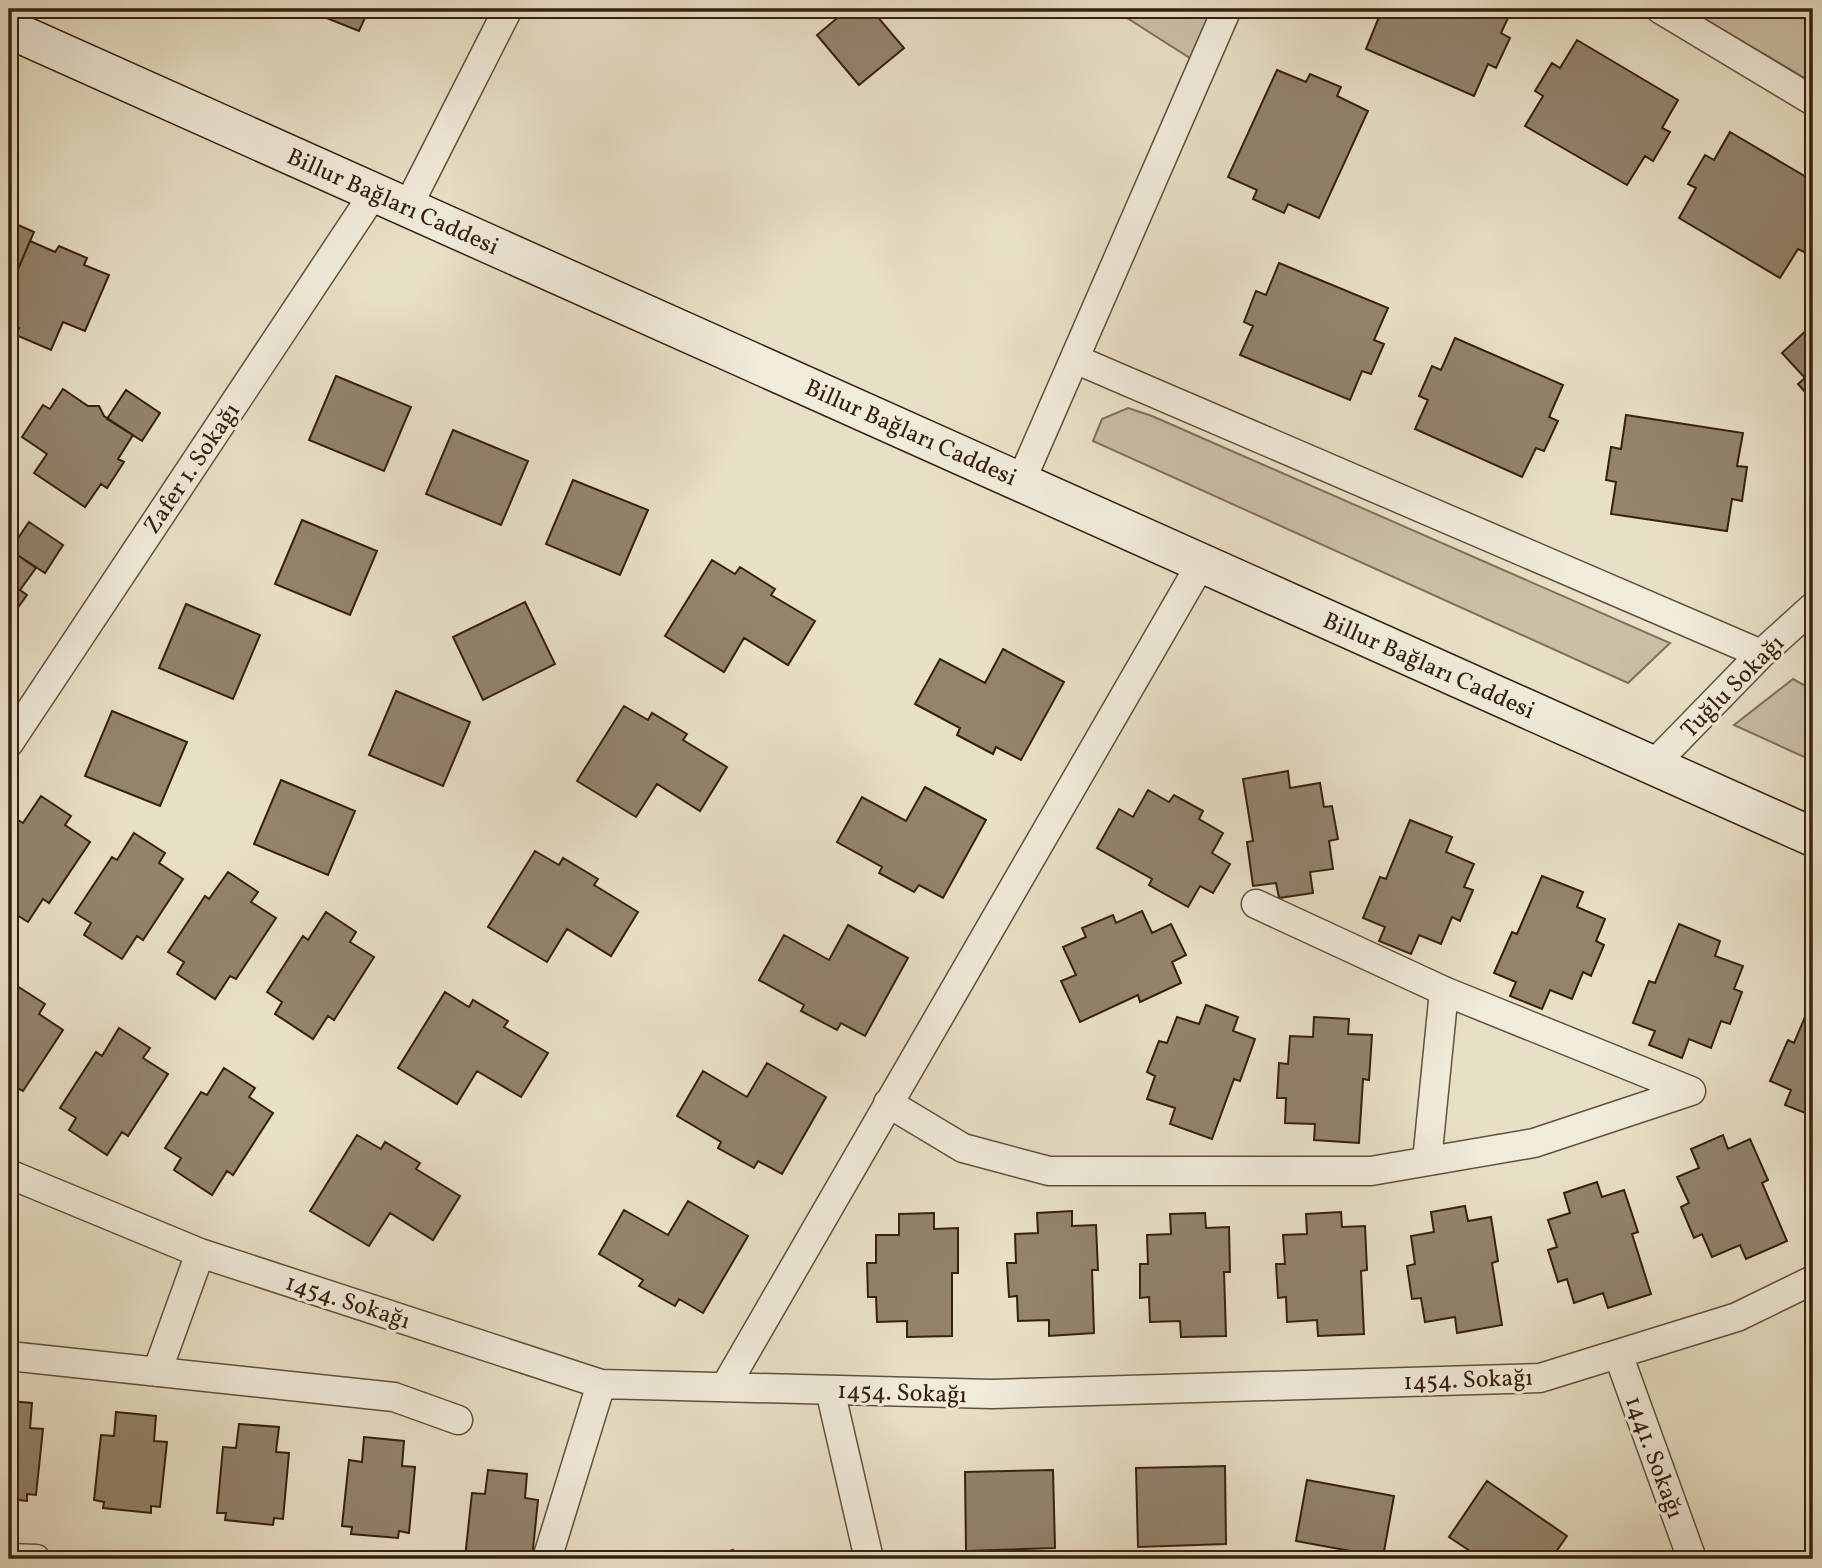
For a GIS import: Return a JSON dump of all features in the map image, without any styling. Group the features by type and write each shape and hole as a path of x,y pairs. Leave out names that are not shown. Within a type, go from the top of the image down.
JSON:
{"street":[{"name":"Zafer 1. Sokağı","path":"9,743 391,200 508,9"},
{"path":"1021,481 1227,9"},
{"path":"1660,9 1813,101"},
{"name":"Billur Bağları Caddesi","path":"9,29 1813,837"},
{"path":"1074,359 1761,654"},
{"path":"725,1387 1202,562"},
{"name":"Tuğlu Sokağı","path":"1652,765 1761,654 1813,607"},
{"path":"888,1103 963,1148 1049,1171 1371,1171 1534,1143 1691,1091 1444,991 1256,904"},
{"path":"1427,1161 1444,991"},
{"name":"1454. Sokağı","path":"9,1174 200,1253 601,1384 992,1394 1540,1378 1737,1317 1813,1280"},
{"path":"157,1372 200,1253"},
{"name":"1441. Sokağı","path":"1618,1354 1692,1559"},
{"path":"9,1356 394,1397 458,1420"},
{"path":"547,1559 601,1384"},
{"path":"830,1390 869,1559"},
{"path":"9,1558 36,1559"}],"shaded area":[{"path":"1113,9 1217,9 1193,60"},
{"path":"1688,9 1813,9 1813,83"},
{"path":"1128,408 1152,416 1670,643 1628,683 1093,441 1102,419"},
{"path":"1793,679 1813,690 1813,761 1734,725"}],"building":[{"path":"304,9 369,9 359,31"},
{"path":"848,9 871,9 904,48 859,85 817,35"},
{"path":"1373,9 1512,9 1501,33 1510,38 1496,68 1488,64 1474,96 1366,49 1379,17 1370,14"},
{"path":"1577,40 1678,100 1662,128 1670,132 1653,161 1645,156 1627,185 1525,126 1543,96 1535,91 1552,63 1560,68"},
{"path":"1277,70 1306,82 1310,74 1341,87 1337,96 1368,111 1319,218 1288,204 1284,213 1253,199 1257,190 1228,177"},
{"path":"1730,132 1813,181 1813,242 1806,253 1798,249 1780,278 1679,218 1696,188 1688,184 1705,155 1714,160"},
{"path":"9,221 34,232 18,269 9,265"},
{"path":"30,241 55,252 59,246 87,258 84,265 109,275 85,331 63,322 51,350 16,335 19,328 9,323 9,276 16,274"},
{"path":"1279,263 1388,308 1374,340 1384,344 1371,374 1362,371 1350,400 1240,355 1253,326 1244,322 1256,291 1266,295"},
{"path":"1813,324 1813,401 1798,384 1805,378 1782,353"},
{"path":"1455,338 1563,385 1549,417 1558,421 1544,451 1536,448 1522,477 1415,429 1428,400 1419,396 1432,366 1441,370"},
{"path":"336,376 411,407 384,471 309,440"},
{"path":"63,389 88,406 99,406 104,416 133,435 118,459 124,462 107,488 101,484 85,507 34,473 47,454 22,437 43,405 50,409"},
{"path":"126,390 160,413 142,441 107,419"},
{"path":"1626,415 1743,433 1737,466 1747,467 1742,501 1732,499 1727,531 1611,514 1616,482 1606,480 1611,447 1621,449"},
{"path":"453,430 528,461 501,525 426,494"},
{"path":"573,480 648,510 620,575 546,544"},
{"path":"302,520 377,551 350,615 275,584"},
{"path":"29,522 63,545 45,573 10,550"},
{"path":"9,549 36,568 20,590 27,595 9,620"},
{"path":"712,560 735,574 740,567 775,589 771,595 815,621 788,665 744,638 724,672 665,636"},
{"path":"525,602 555,664 483,700 453,637"},
{"path":"186,604 260,635 233,699 159,668"},
{"path":"1003,649 1064,682 1021,760 996,747 993,754 957,735 960,728 915,704 940,659 985,683"},
{"path":"396,691 470,722 443,786 369,755"},
{"path":"624,706 648,720 652,713 687,734 683,740 727,767 700,811 657,784 636,817 577,781"},
{"path":"112,711 187,742 160,806 85,776"},
{"path":"1288,771 1290,788 1320,783 1324,807 1332,806 1338,839 1329,841 1333,869 1310,872 1313,893 1279,898 1276,883 1253,886 1247,842 1253,841 1243,779"},
{"path":"281,780 355,811 328,875 254,844"},
{"path":"925,787 986,820 943,898 919,885 914,892 879,873 882,867 837,842 862,797 906,821"},
{"path":"1148,790 1169,802 1174,795 1203,811 1199,819 1223,833 1212,853 1230,864 1213,893 1200,886 1188,907 1149,885 1152,879 1097,848 1119,809 1133,817"},
{"path":"41,796 71,816 65,825 90,842 49,903 43,899 28,922 9,910 9,834 18,820 23,823"},
{"path":"1410,820 1452,837 1446,852 1474,864 1464,887 1473,890 1460,921 1452,917 1441,944 1419,935 1411,954 1379,941 1385,927 1363,918 1380,877 1386,879"},
{"path":"134,833 165,853 159,863 183,879 143,940 137,936 122,959 84,935 91,923 75,913 112,857 117,860"},
{"path":"535,851 559,865 563,858 598,879 594,885 638,912 611,956 567,929 547,962 488,927"},
{"path":"228,872 258,892 251,902 276,918 236,979 230,976 215,999 177,974 184,962 168,952 205,896 209,899"},
{"path":"1542,876 1583,892 1577,907 1605,919 1596,941 1604,945 1591,976 1583,972 1572,999 1550,990 1542,1009 1510,996 1516,982 1494,973 1512,932 1517,934"},
{"path":"1142,911 1152,933 1171,924 1186,955 1172,962 1181,983 1140,1002 1138,995 1080,1022 1061,981 1076,975 1063,947 1086,937 1082,928 1113,915 1116,923"},
{"path":"326,912 356,932 350,942 374,957 334,1020 328,1016 313,1039 275,1014 282,1002 267,992 303,936 308,940"},
{"path":"1679,924 1720,941 1715,956 1743,966 1734,989 1742,992 1730,1024 1721,1021 1711,1048 1689,1039 1682,1058 1649,1045 1655,1031 1633,1023 1649,981 1655,983"},
{"path":"848,925 908,958 865,1036 841,1023 837,1030 801,1011 804,1005 759,980 784,935 829,960"},
{"path":"14,984 45,1004 39,1014 63,1030 23,1091 17,1088 9,1100 9,993"},
{"path":"445,992 469,1007 473,1000 508,1021 504,1027 548,1053 521,1097 477,1071 457,1104 398,1068"},
{"path":"1813,998 1813,1116 1785,1105 1791,1090 1770,1081 1788,1040 1794,1043"},
{"path":"1206,1005 1238,1017 1233,1031 1255,1039 1240,1081 1234,1079 1212,1139 1170,1124 1175,1108 1147,1099 1155,1076 1147,1072 1159,1041 1167,1043 1177,1017 1199,1024"},
{"path":"1314,1017 1349,1019 1348,1034 1372,1035 1369,1080 1363,1079 1359,1143 1314,1140 1315,1124 1285,1123 1286,1098 1277,1098 1279,1063 1288,1064 1290,1036 1313,1037"},
{"path":"119,1028 150,1048 143,1058 168,1074 128,1136 122,1132 107,1155 69,1130 76,1118 60,1108 96,1052 102,1056"},
{"path":"767,1063 826,1097 782,1174 758,1161 754,1168 718,1148 721,1142 677,1116 703,1071 747,1097"},
{"path":"224,1068 255,1088 249,1097 273,1113 233,1175 227,1171 212,1195 174,1170 181,1158 165,1148 201,1092 207,1095"},
{"path":"357,1135 381,1149 385,1142 420,1163 416,1169 460,1196 433,1240 390,1213 369,1246 310,1211"},
{"path":"1723,1135 1728,1149 1750,1139 1768,1180 1762,1183 1787,1241 1746,1259 1740,1245 1712,1257 1702,1234 1694,1238 1681,1207 1689,1203 1677,1177 1699,1168 1691,1149"},
{"path":"1597,1182 1602,1197 1624,1190 1638,1232 1632,1234 1651,1294 1608,1308 1603,1293 1574,1303 1567,1279 1558,1282 1548,1250 1557,1247 1548,1220 1570,1213 1564,1193"},
{"path":"688,1201 748,1236 703,1313 679,1299 675,1306 639,1286 643,1280 599,1254 624,1210 668,1235"},
{"path":"1465,1206 1468,1221 1491,1217 1498,1261 1492,1263 1502,1325 1457,1333 1455,1317 1425,1322 1421,1298 1412,1299 1407,1266 1415,1264 1411,1236 1434,1232 1431,1212"},
{"path":"1072,1211 1072,1226 1096,1225 1098,1270 1092,1270 1094,1333 1049,1336 1049,1320 1018,1321 1017,1296 1009,1297 1007,1263 1016,1263 1015,1234 1038,1233 1037,1213"},
{"path":"1341,1212 1342,1227 1365,1226 1367,1270 1361,1271 1364,1334 1318,1336 1317,1320 1287,1322 1286,1297 1278,1298 1276,1264 1285,1264 1283,1235 1307,1234 1306,1214"},
{"path":"934,1213 934,1229 958,1228 958,1273 952,1273 952,1336 907,1337 907,1321 877,1322 876,1297 868,1297 867,1263 876,1263 876,1235 899,1235 899,1214"},
{"path":"1205,1213 1206,1228 1229,1227 1230,1272 1224,1272 1226,1336 1181,1337 1180,1321 1150,1322 1149,1297 1140,1298 1140,1264 1148,1264 1147,1235 1171,1234 1170,1214"},
{"path":"9,1401 32,1403 30,1428 43,1429 36,1495 27,1494 27,1501 9,1499"},
{"path":"116,1412 156,1416 154,1441 167,1442 160,1507 151,1506 151,1513 103,1508 104,1502 94,1500 101,1435 114,1436"},
{"path":"239,1424 279,1427 276,1452 289,1453 283,1519 274,1518 273,1525 225,1520 226,1513 217,1513 223,1447 236,1448"},
{"path":"364,1437 404,1441 402,1466 415,1467 409,1533 399,1531 398,1538 351,1534 352,1527 342,1526 349,1460 362,1462"},
{"path":"1225,1466 1226,1544 1138,1547 1136,1468"},
{"path":"488,1470 527,1474 525,1498 538,1500 532,1559 465,1558 472,1493 485,1494"},
{"path":"1053,1470 1055,1548 966,1551 965,1472"},
{"path":"1307,1480 1394,1496 1383,1557 1296,1541"},
{"path":"1487,1481 1567,1536 1551,1559 1482,1559 1449,1537"},
{"path":"733,1550 736,1559 701,1559"}]}
